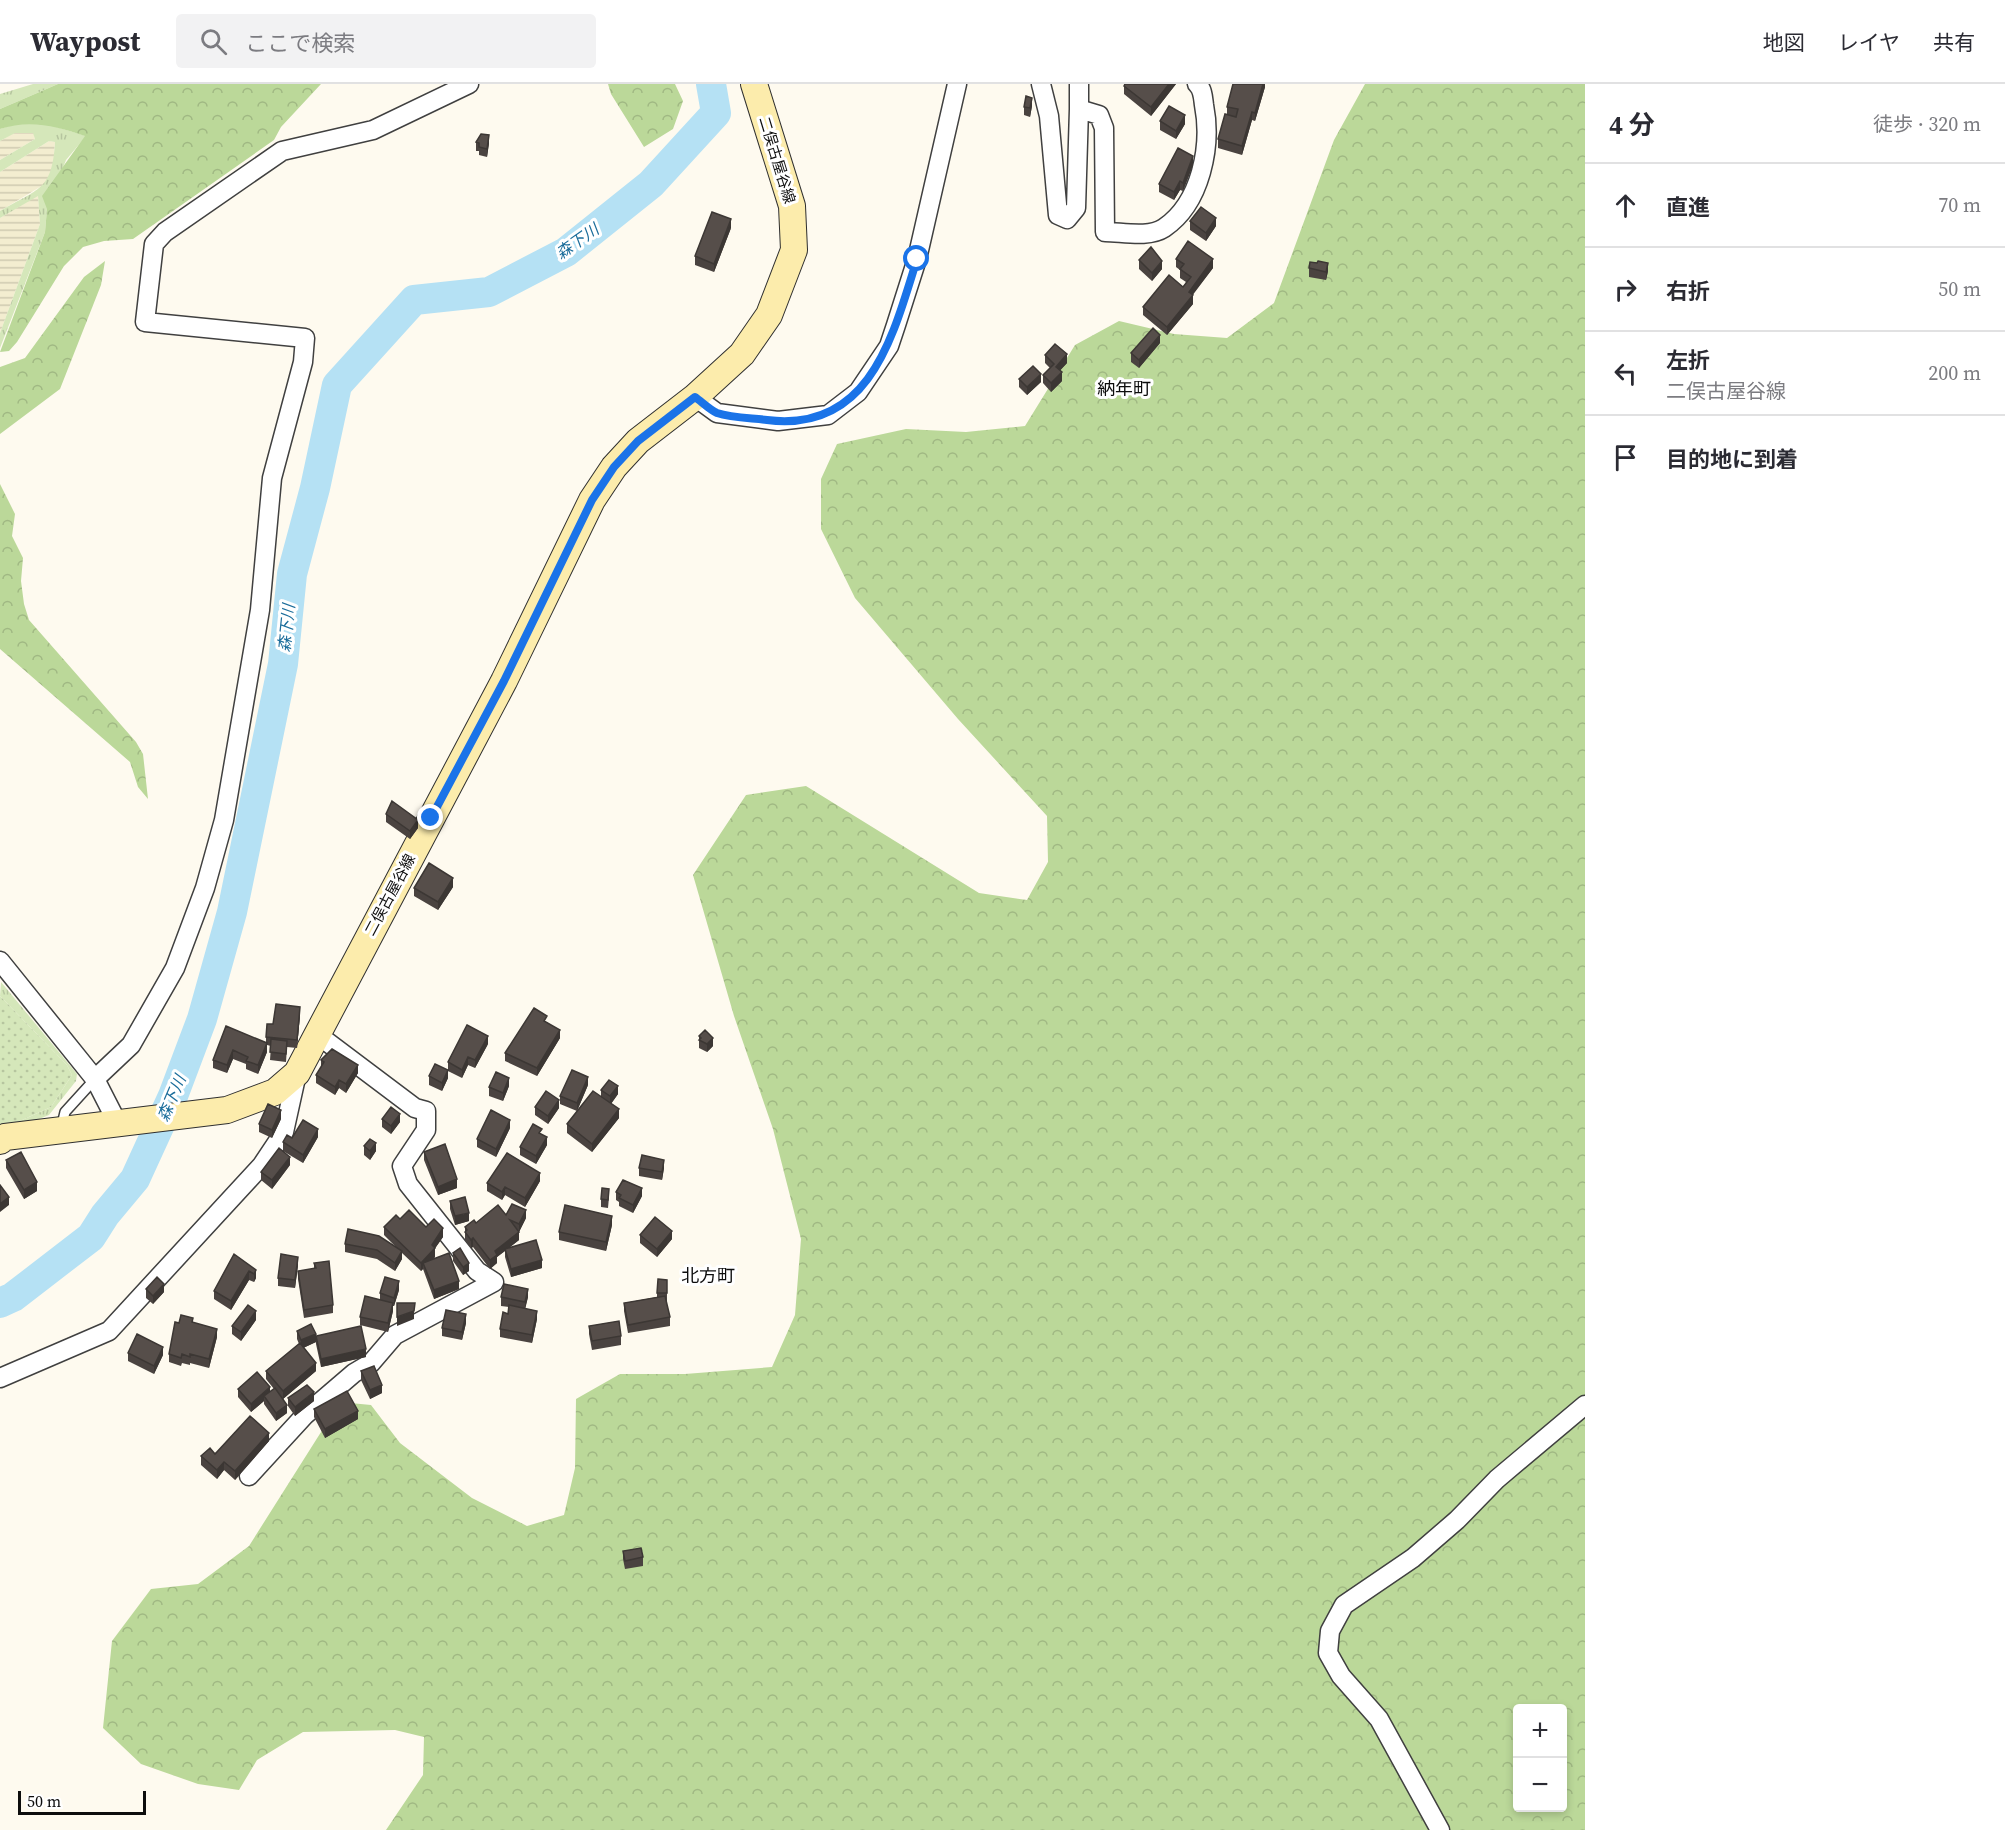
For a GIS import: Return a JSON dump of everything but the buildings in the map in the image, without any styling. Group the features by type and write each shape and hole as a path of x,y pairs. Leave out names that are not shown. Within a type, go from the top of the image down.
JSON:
{"main road":[{"name":"二俣古屋谷線","path":"0,1141 5,1137 227,1110 275,1092 297,1073 499,691 592,500 614,467 638,441 695,397 742,354 769,315 794,250 792,206 754,84"}],"street":[{"path":"95,1079 132,1045 175,968 205,888 228,806 260,610 272,478 303,362 305,338 145,322 154,244 165,232 282,151 373,130 469,84"},
{"path":"695,397 717,413 778,422 828,415 858,392 889,346 896,325 917,259 957,84"},
{"path":"1041,84 1049,116 1058,215 1067,219 1077,208 1079,84"},
{"path":"1079,109 1099,115 1104,128 1105,232 1153,233 1165,227 1191,197 1204,165 1206,114 1203,85"},
{"path":"0,961 95,1079 118,1124"},
{"path":"249,1476 305,1415 354,1373 371,1363 395,1335 494,1282 477,1271 408,1184 402,1166 426,1130 426,1111 416,1108 318,1035"},
{"path":"0,1378 109,1331 262,1165 284,1132 297,1073"},
{"path":"1440,1830 1379,1719 1341,1676 1328,1653 1330,1631 1344,1605 1413,1558 1457,1520 1497,1479 1585,1405"}],"lane":[{"path":"61,1131 65,1112 95,1079"}],"shaded area":[{"path":"14,133 34,133 35,139 0,160 0,141"},
{"path":"49,141 55,142 53,169 45,184 0,211 0,172"},
{"path":"38,195 40,224 0,333 0,218"}],"green space":[{"path":"33,84 58,84 0,109 0,94"},
{"path":"58,84 321,84 281,127 274,140 133,239 104,241 83,247 64,266 17,342 9,351 0,352 45,232 47,209 42,196 85,136 64,129 32,124 0,129 0,109"},
{"path":"608,84 675,84 683,101 673,129 644,147 611,94"},
{"path":"1365,84 1585,84 1585,1830 386,1830 423,1775 424,1737 395,1730 303,1732 257,1760 239,1790 198,1784 141,1764 103,1728 112,1641 151,1589 198,1584 249,1546 340,1402 371,1405 400,1443 472,1498 527,1526 564,1515 575,1468 576,1399 620,1374 685,1374 772,1367 795,1315 801,1239 773,1129 734,1016 693,875 746,795 806,786 979,893 1027,900 1048,862 1047,816 958,719 855,598 821,529 821,479 837,444 906,429 966,432 1025,426 1075,345 1119,321 1174,334 1227,338 1274,303 1334,140"},
{"path":"18,123 47,124 86,136 66,160 47,209 45,232 0,348 0,333 40,224 38,196 0,218 0,211 34,192 47,179 51,170 55,142 49,141 0,172 0,160 35,139 33,133 15,133 0,141 0,129"},
{"path":"105,261 101,285 60,389 0,434 0,367 25,358 84,277"},
{"path":"0,484 15,514 12,536 23,558 21,581 29,620 136,742 143,754 148,799 138,787 130,762 0,649"},
{"path":"1,982 77,1074 76,1081 49,1115 0,1135 0,1130 51,1107 72,1075 67,1065 0,996"},
{"path":"0,996 67,1065 72,1075 51,1107 0,1130"}],"waterway":[{"name":"森下川","path":"0,1303 13,1297 91,1237 105,1215 135,1179 173,1096 202,1019 232,912 283,664 292,574 315,488 337,385 414,300 489,292 566,252 651,184 716,113 711,84"}],"district":[{"name":"納年町","path":"1124,389"},
{"name":"北方町","path":"708,1276"}],"route":[{"path":"431,818 504,681 592,500 614,467 638,441 695,397 717,413 778,422 828,415 858,392 889,346 917,259"}]}
